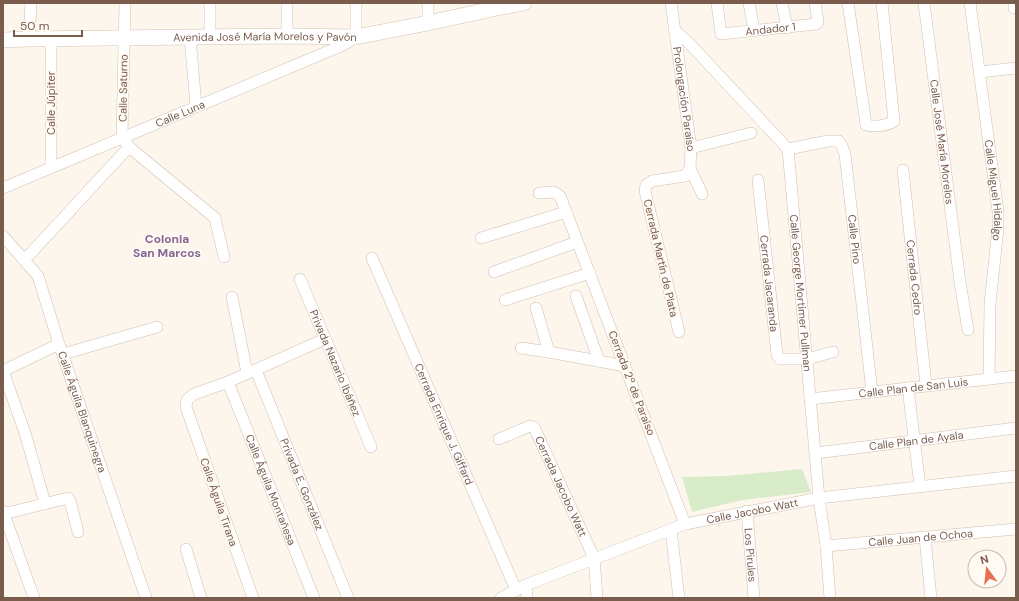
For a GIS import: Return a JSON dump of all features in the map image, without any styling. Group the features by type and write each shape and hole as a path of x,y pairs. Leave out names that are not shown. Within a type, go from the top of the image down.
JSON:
{"street":[{"path":"29,39 31,3"},
{"name":"Calle Saturno","path":"122,137 125,3"},
{"path":"210,3 210,36"},
{"path":"286,36 287,3"},
{"path":"356,3 356,37"},
{"path":"428,3 428,24"},
{"name":"Avenida José María Morelos y Pavón","path":"3,40 210,36 356,37 428,24 498,5 524,3"},
{"name":"Prolongación Paraíso","path":"671,3 691,148 690,168 702,194"},
{"name":"Andador 1","path":"717,3 721,34 816,24 818,22 815,3"},
{"path":"749,3 754,30"},
{"path":"782,3 786,28"},
{"path":"848,3 866,124 871,126 890,124 894,122 882,3"},
{"name":"Calle José María Morelos","path":"924,3 960,282 968,330"},
{"name":"Calle Miguel Hidalgo","path":"970,3 998,211 998,228 990,304 989,379"},
{"path":"675,31 687,41 788,149"},
{"path":"190,37 196,106"},
{"name":"Calle Luna","path":"3,188 341,46 356,37"},
{"name":"Calle Júpiter","path":"51,39 51,167"},
{"path":"980,72 1016,68"},
{"path":"691,148 751,133"},
{"path":"122,137 129,147 215,218 224,257"},
{"name":"Calle Pino","path":"788,149 828,141 839,141 845,154 872,392"},
{"path":"22,259 30,254 129,147"},
{"name":"Calle George Mortimer Pullman","path":"788,149 819,498 826,546 830,598"},
{"name":"Cerrada Martín de Plata","path":"679,332 645,191 646,185 652,181 685,176 690,168"},
{"name":"Cerrada Cedro","path":"903,170 926,385"},
{"name":"Cerrada Jacaranda","path":"758,180 777,355 780,359 807,359"},
{"name":"Cerrada 2ª de Paraíso","path":"539,193 554,192 560,196 685,524"},
{"path":"481,238 566,212"},
{"name":"Calle Águila Blanquinegra","path":"3,236 38,276 61,349 146,598"},
{"path":"494,272 577,242"},
{"name":"Cerrada Enrique J. Giffard","path":"372,258 527,598"},
{"path":"505,300 590,273"},
{"name":"Privada Nazario Ibáñez","path":"300,279 370,447"},
{"path":"576,296 599,361"},
{"name":"Privada E. González","path":"232,297 252,372 348,598"},
{"path":"536,308 549,352"},
{"path":"45,503 25,433 3,371 61,349 157,327"},
{"path":"228,382 325,338"},
{"path":"521,348 626,366"},
{"path":"807,359 833,352"},
{"name":"Calle Plan de San Luis","path":"810,399 1016,376"},
{"name":"Calle Águila Tirana","path":"228,382 194,394 187,400 186,407 253,598"},
{"name":"Calle Águila Montañesa","path":"228,382 314,598"},
{"path":"908,388 920,486"},
{"name":"Cerrada Jacobo Watt","path":"499,439 530,426 534,427 594,558"},
{"name":"Calle Plan de Ayala","path":"816,452 1016,428"},
{"name":"Calle Jacobo Watt","path":"501,598 521,587 685,524 819,498 1016,476"},
{"path":"34,598 3,513 68,498 78,532"},
{"name":"Los Pirules","path":"747,511 754,598"},
{"name":"Calle Juan de Ochoa","path":"826,546 1016,529"},
{"path":"671,530 679,598"},
{"path":"924,538 931,598"},
{"path":"186,549 201,598"},
{"path":"594,558 597,598"}],"green space":[{"path":"802,469 811,492 742,500 692,512 682,477 727,476"}],"district":[{"name":"Colonia San Marcos","path":"167,246"}]}
